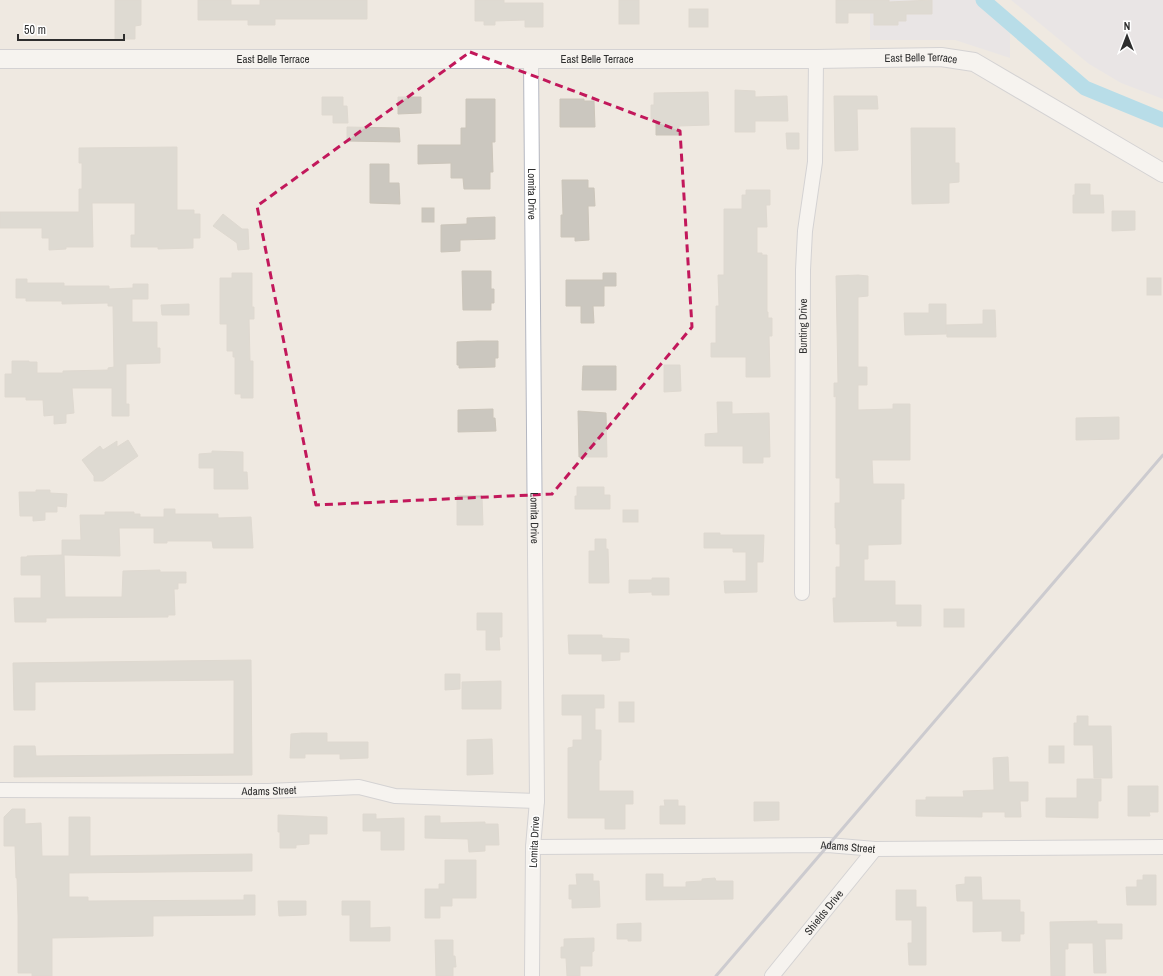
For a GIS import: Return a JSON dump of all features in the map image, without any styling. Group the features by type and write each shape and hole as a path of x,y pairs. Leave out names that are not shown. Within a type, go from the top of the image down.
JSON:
{"street":[{"name":"East Belle Terrace","path":"0,60 816,59 941,57 974,62 1163,173"},
{"name":"Lomita Drive","path":"531,59 537,801 533,847 532,976"},
{"name":"Bunting Drive","path":"802,593 803,270 805,231 815,162 816,59"},
{"name":"Adams Street","path":"0,790 268,791 359,787 395,796 537,801"},
{"name":"Adams Street","path":"533,847 828,846 875,849 1163,847"},
{"name":"Shields Drive","path":"772,976 875,849"}],"highlighted area":[{"path":"470,52 680,131 692,327 552,494 316,505 257,206"}],"shaded area":[{"path":"870,0 987,0 1010,22 1010,58 955,40 870,40"},
{"path":"1011,0 1163,0 1163,99 1121,83 1089,64"}],"building":[{"path":"115,0 141,0 141,25 135,26 135,39 115,39"},
{"path":"198,0 231,0 231,5 260,5 260,0 367,0 367,19 275,19 275,25 248,25 248,20 198,20"},
{"path":"475,0 504,0 504,3 543,3 543,27 525,27 525,20 495,21 495,25 484,25 484,21 475,21"},
{"path":"619,0 639,0 639,24 619,24"},
{"path":"836,0 889,0 889,2 932,0 932,14 906,14 906,21 898,21 898,25 874,25 874,13 848,13 848,23 836,23"},
{"path":"689,9 708,9 708,27 689,27"},
{"path":"735,90 755,91 755,97 787,96 788,121 755,121 755,132 735,132"},
{"path":"708,92 709,125 679,126 679,135 656,135 656,119 651,119 651,105 654,105 654,93"},
{"path":"834,96 877,96 878,109 857,109 858,150 835,151"},
{"path":"322,97 343,97 343,106 347,106 348,123 333,123 333,115 322,115"},
{"path":"398,97 421,97 421,113 398,114"},
{"path":"466,99 495,99 495,142 492,142 493,172 490,172 490,189 464,189 463,178 451,178 451,163 418,164 418,145 461,145 461,128 466,128"},
{"path":"560,99 584,99 584,101 594,101 595,127 560,127"},
{"path":"347,127 399,128 400,142 347,141"},
{"path":"911,128 955,128 955,163 959,163 959,182 949,183 949,203 912,204"},
{"path":"786,133 799,133 799,149 787,149"},
{"path":"177,147 177,210 194,210 194,214 200,214 200,238 193,238 193,248 158,249 158,247 131,247 131,235 135,235 135,203 92,203 93,247 66,247 66,249 49,250 49,238 42,238 42,228 0,228 0,212 79,212 79,189 82,189 82,163 79,163 79,148"},
{"path":"370,164 389,164 389,183 399,183 400,204 370,203"},
{"path":"562,180 588,180 588,188 594,188 595,206 588,206 589,240 575,241 575,237 561,237 561,215 563,215"},
{"path":"1075,184 1090,184 1090,195 1103,195 1104,213 1073,213 1073,195 1075,195"},
{"path":"746,190 770,190 770,205 766,205 767,227 757,227 757,253 767,255 767,312 768,318 772,318 772,336 769,336 770,377 746,377 746,357 711,357 711,343 716,343 716,306 719,306 718,275 724,275 724,209 742,209 742,195 746,195"},
{"path":"422,208 434,208 434,222 422,222"},
{"path":"1112,211 1135,211 1135,230 1112,231"},
{"path":"223,214 242,229 248,229 249,249 238,250 237,243 213,226"},
{"path":"495,217 495,239 460,240 460,251 441,252 441,225 467,224 467,218"},
{"path":"462,271 491,271 491,289 494,289 494,303 491,303 491,310 463,310"},
{"path":"232,273 252,273 252,307 254,307 254,319 249,319 250,361 253,361 253,398 241,398 241,394 235,394 235,357 233,357 233,351 227,351 227,324 220,324 220,278 232,278"},
{"path":"603,273 616,273 616,286 604,286 604,306 593,306 594,323 581,323 581,306 566,306 566,280 603,280"},
{"path":"836,276 868,276 868,296 858,297 858,367 867,367 867,385 858,385 858,410 893,409 893,404 910,404 910,460 872,460 873,484 904,484 904,499 901,499 901,544 868,545 868,559 864,559 864,581 895,581 895,605 921,605 921,626 897,626 897,621 834,622 833,598 836,598 836,567 840,567 840,544 836,544 835,528 835,503 840,503 840,478 836,478 836,396 834,397 834,383 838,383"},
{"path":"1147,278 1161,278 1161,295 1147,295"},
{"path":"16,279 27,279 27,283 64,283 64,286 109,286 109,289 133,288 133,284 148,284 148,299 132,299 132,322 157,322 157,348 160,348 160,363 126,364 126,404 129,404 129,416 112,416 112,388 72,388 74,413 66,414 66,423 54,424 54,415 44,416 43,400 26,400 26,397 5,397 5,374 12,374 12,361 37,362 37,373 108,370 108,368 114,367 113,306 108,306 108,303 62,304 62,301 26,301 26,298 16,298"},
{"path":"189,304 189,315 162,315 161,305"},
{"path":"929,304 946,304 946,334 905,335 904,313 929,313"},
{"path":"983,310 995,310 996,337 947,337 946,325 983,324"},
{"path":"498,341 498,358 495,358 495,367 459,368 459,365 457,365 457,342"},
{"path":"664,365 680,365 681,391 664,392"},
{"path":"583,366 616,366 616,390 582,390"},
{"path":"717,402 732,402 732,414 769,413 770,457 763,457 763,463 743,463 743,446 705,446 705,434 718,433"},
{"path":"493,409 493,418 495,418 496,431 458,432 458,410"},
{"path":"578,411 606,413 607,457 579,457"},
{"path":"1119,417 1119,439 1076,440 1076,418"},
{"path":"128,440 138,456 103,481 94,481 94,476 82,460 100,446 103,450 117,441 117,447"},
{"path":"212,451 243,452 243,472 247,472 248,489 214,489 214,468 199,468 199,454 212,453"},
{"path":"577,487 604,487 604,495 610,495 610,509 575,509"},
{"path":"36,490 50,490 50,493 67,494 66,507 57,506 57,512 45,512 45,520 33,521 33,516 20,516 19,492 36,492"},
{"path":"457,496 482,496 483,525 457,525"},
{"path":"164,509 175,509 175,514 218,514 218,518 251,517 253,548 213,548 212,541 167,541 167,543 154,543 154,528 119,528 120,556 64,555 65,597 122,597 123,571 160,570 160,572 186,572 186,583 178,583 178,589 174,589 175,615 168,615 168,617 46,618 46,622 15,622 14,598 41,598 41,575 21,575 21,557 62,555 62,540 81,540 80,515 105,515 105,512 134,512 134,514 140,514 140,517 164,517"},
{"path":"623,510 638,510 638,522 623,522"},
{"path":"704,533 720,533 720,535 764,535 763,562 757,562 757,592 725,593 724,581 746,581 746,552 733,552 733,548 704,548"},
{"path":"595,539 606,539 606,549 608,549 609,583 589,583 589,551 595,551"},
{"path":"652,578 669,578 669,595 652,595 652,592 629,593 629,580 652,580"},
{"path":"944,609 964,609 964,627 944,627"},
{"path":"477,613 502,613 502,637 499,637 500,650 486,650 486,630 477,630"},
{"path":"568,635 602,635 602,638 629,639 629,652 620,652 620,660 602,661 602,654 569,654"},
{"path":"251,660 252,775 14,777 14,746 35,746 36,756 234,754 234,680 35,682 35,710 14,710 13,663"},
{"path":"445,674 460,674 460,689 445,690"},
{"path":"501,681 501,709 462,709 462,682"},
{"path":"562,695 604,695 604,708 595,708 595,730 601,730 599,791 633,791 633,804 625,804 625,829 605,829 605,818 568,818 568,748 573,747 573,740 582,740 582,715 562,715"},
{"path":"619,702 634,702 634,722 619,722"},
{"path":"1077,716 1088,716 1088,726 1111,726 1112,778 1094,778 1093,745 1074,745 1074,723 1077,723"},
{"path":"327,733 327,742 368,742 368,758 340,759 340,754 305,754 305,758 290,758 291,734"},
{"path":"492,739 493,774 467,775 467,740"},
{"path":"1049,746 1064,746 1064,763 1049,763"},
{"path":"1008,757 1009,782 1028,782 1028,801 1020,801 1021,817 1005,817 1005,812 982,812 982,817 916,816 916,800 926,800 926,797 964,797 963,791 994,790 993,758"},
{"path":"1077,779 1101,779 1101,801 1098,801 1098,818 1046,817 1046,798 1077,798"},
{"path":"1128,786 1158,786 1158,812 1149,812 1150,816 1128,816"},
{"path":"664,800 678,800 678,806 685,806 685,824 660,824 660,806 665,806"},
{"path":"754,802 779,802 779,820 754,821"},
{"path":"12,809 25,809 25,824 41,823 42,856 69,856 69,817 90,817 90,856 252,854 252,871 69,873 69,897 88,897 88,901 244,900 244,895 255,895 255,915 153,916 153,936 52,938 52,976 32,976 32,973 18,973 18,915 15,846 4,846 4,817"},
{"path":"363,814 376,814 376,819 404,818 404,850 381,850 381,831 363,831"},
{"path":"278,815 327,817 327,834 309,834 309,844 296,845 296,848 280,848"},
{"path":"425,816 440,816 440,823 485,822 485,824 498,824 499,845 485,845 485,851 469,852 468,839 425,838"},
{"path":"445,860 476,860 476,898 452,898 452,906 440,906 440,918 425,918 425,889 439,889 439,884 445,884"},
{"path":"576,874 593,874 593,881 599,881 600,907 572,908 572,899 569,899 569,885 577,885"},
{"path":"646,874 663,874 663,887 686,887 686,882 702,881 702,879 715,878 716,881 733,881 733,899 646,900"},
{"path":"1143,875 1156,875 1156,905 1127,905 1126,887 1137,887 1137,880 1143,880"},
{"path":"965,877 981,877 982,900 1020,900 1020,912 1024,912 1024,934 1020,934 1020,941 1002,941 1002,931 973,932 973,901 957,901 956,885 965,884"},
{"path":"896,890 916,890 916,907 926,907 926,965 909,965 908,943 912,943 912,920 896,920"},
{"path":"278,901 306,901 306,915 279,916"},
{"path":"342,901 370,901 370,928 390,927 390,941 350,941 350,915 342,915"},
{"path":"1097,921 1097,924 1122,924 1122,939 1105,939 1106,973 1094,973 1093,943 1068,943 1068,949 1065,949 1065,976 1051,976 1050,922"},
{"path":"641,923 641,941 617,939 617,924"},
{"path":"594,938 592,966 580,966 580,976 567,976 566,958 561,958 561,947 564,947 564,939"},
{"path":"435,940 453,940 453,956 455,956 456,967 453,967 453,976 436,976"}],"waterway":[{"path":"983,0 1085,88 1163,120"}],"railway":[{"path":"716,976 1163,455"}]}
